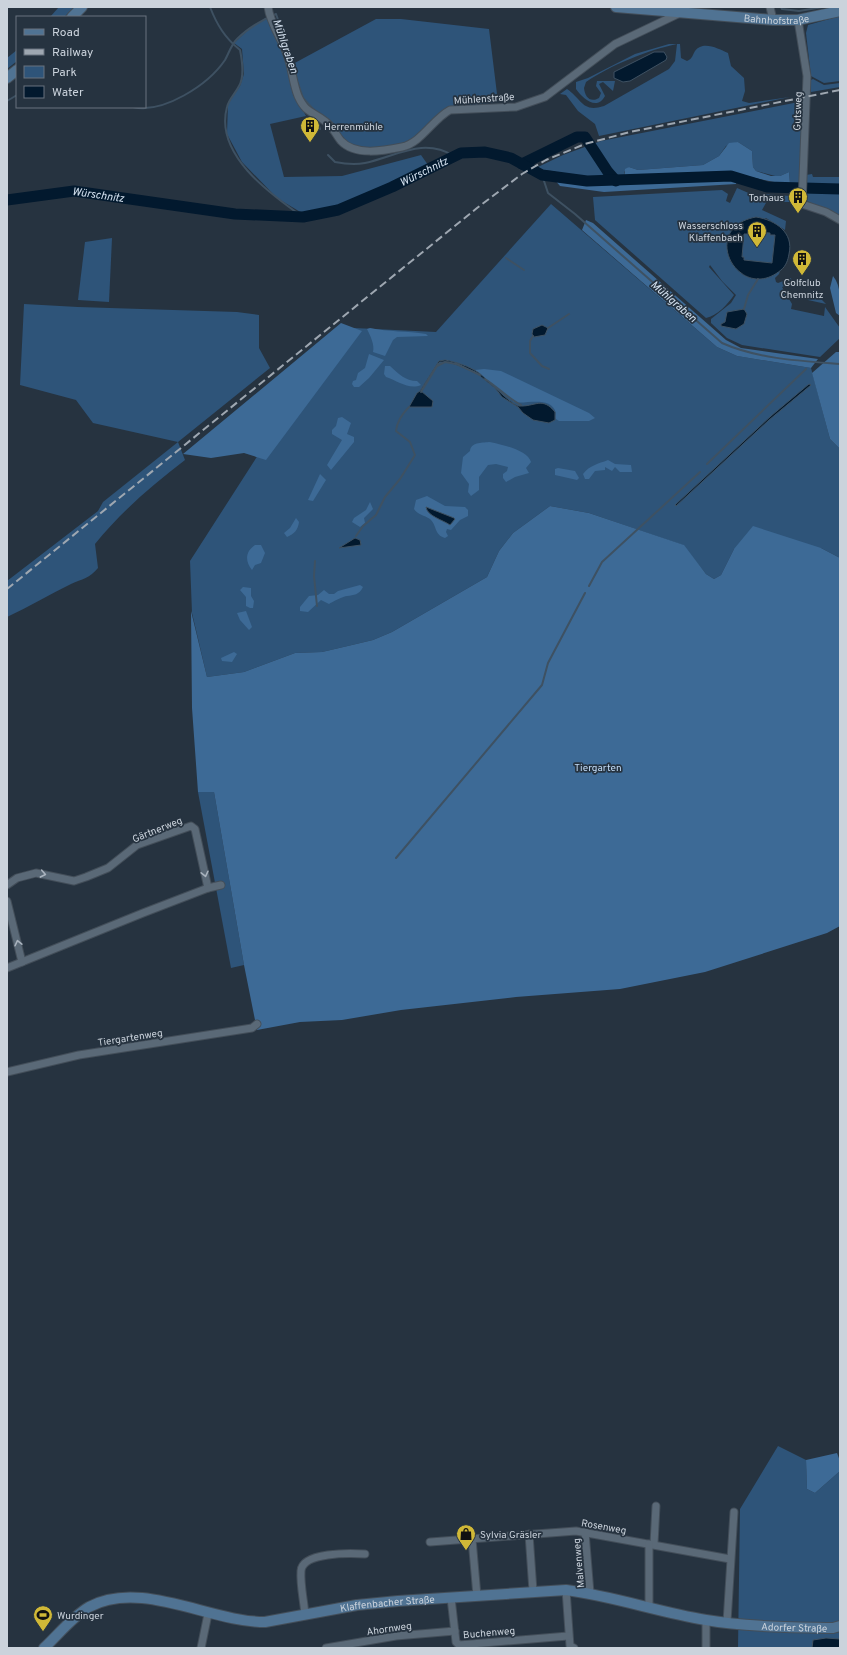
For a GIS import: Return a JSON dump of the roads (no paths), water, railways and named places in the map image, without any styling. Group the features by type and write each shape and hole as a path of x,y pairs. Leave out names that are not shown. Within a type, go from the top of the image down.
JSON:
{"street":[{"path":"73,16 82,7"},
{"name":"Bahnhofstraße","path":"616,7 774,20 798,20 840,11"},
{"path":"770,7 774,20"},
{"name":"Mühlenstraße","path":"268,10 285,49 299,97 307,110 328,123 344,144 356,150 364,151 404,146 416,138 441,115 450,110 516,107 545,97 615,44 680,12"},
{"name":"Gutsweg","path":"798,20 807,76 802,201 840,220"},
{"path":"7,78 16,71"},
{"name":"Gärtnerweg","path":"7,885 17,878 36,873 74,881 86,878 108,868 137,846 191,826 195,829 208,888"},
{"path":"7,968 208,888 221,885"},
{"path":"7,901 22,962"},
{"name":"Tiergartenweg","path":"7,1072 79,1055 252,1028 256,1024"},
{"path":"649,1606 652,1544 656,1506"},
{"path":"727,1622 734,1512"},
{"name":"Rosenweg","path":"430,1542 576,1531 730,1559"},
{"name":"Malvenweg","path":"585,1532 590,1593"},
{"path":"529,1534 534,1591"},
{"path":"472,1539 477,1596"},
{"path":"305,1615 300,1571 303,1563 311,1558 351,1553 365,1554"},
{"path":"566,1590 568,1636 570,1646 574,1648"},
{"name":"Klaffenbacher Straße","path":"44,1648 75,1617 89,1608 103,1601 132,1597 169,1603 208,1614 255,1622 272,1621 357,1605 534,1591 566,1590 590,1593 706,1620 748,1624"},
{"name":"Buchenweg","path":"451,1598 456,1642 459,1645 568,1636"},
{"path":"201,1648 208,1614"},
{"path":"706,1620 706,1648"},
{"name":"Adorfer Straße","path":"748,1624 777,1627 833,1628 840,1626"},
{"name":"Ahornweg","path":"326,1648 396,1636 455,1631"}],"water":[{"path":"654,52 664,52 667,57 666,60 630,81 623,82 614,78 614,72"},
{"path":"756,217 777,224 782,229 789,240 790,247 787,261 781,270 765,278 751,278 739,272 731,261 727,248 729,235 738,224","holes":["748,231 770,233 770,235 775,235 772,263 744,260 744,257 742,257 744,234 748,234"]},
{"path":"744,309 747,314 744,324 736,329 721,326 721,324 725,322 727,312"},
{"path":"542,325 548,328 545,335 534,337 532,334 533,329"},
{"path":"445,360 462,365 479,373 515,405 525,406 538,403 546,404 555,412 555,420 549,423 533,420 523,413 518,407 502,397 495,388 475,372 449,362 440,362 436,366 421,391 433,401 432,407 409,407 439,361"},
{"path":"809,384 811,385 769,420 676,506 675,505 771,416"},
{"path":"426,507 455,519 450,525 429,513"},
{"path":"355,538 360,540 361,545 339,548"},
{"path":"826,1638 840,1639 840,1648 812,1648 813,1640"}],"waterway":[{"path":"210,7 222,31 240,50 242,58 241,82 227,107 225,124 229,141 237,156 248,171 275,197 303,217"},
{"path":"781,7 782,9 799,11 823,7"},
{"name":"Mühlgraben","path":"146,108 171,102 196,88 208,79 225,60 233,44 241,35 255,25 276,14 288,48"},
{"name":"Mühlgraben","path":"298,83 303,98 315,111"},
{"name":"Mühlgraben","path":"7,101 16,96"},
{"name":"Mühlgraben","path":"317,119 320,129"},
{"path":"522,164 577,137 585,137 608,172 616,181"},
{"name":"Mühlgraben","path":"328,155 335,162 346,164 365,163 421,148 432,148 454,156"},
{"name":"Würschnitz","path":"7,200 74,191 235,214 303,217 338,210 392,187 461,153 485,152 511,158 542,175 587,181 731,176 767,187 840,189"},
{"name":"Mühlgraben","path":"542,175 548,193 575,214 722,343 750,353 765,356 840,364"},
{"path":"506,258 524,270"},
{"path":"744,309 748,295 758,279"},
{"path":"548,328 569,314"},
{"path":"533,336 530,341 530,353 542,366 549,369"},
{"path":"421,392 437,366 445,362 457,364 480,375"},
{"path":"707,464 806,369"},
{"path":"485,379 521,405"},
{"path":"356,536 363,526 376,515 385,497 400,479 415,455 410,442 396,431 400,418 409,407"},
{"path":"589,586 602,562 700,472"},
{"path":"315,561 314,576 317,606"},
{"path":"396,858 542,685 548,663 585,593"}],"railway":[{"path":"7,589 477,208 522,174 546,160 585,144 630,132 840,90"}],"place":[{"name":"Herrenmühle","path":"310,143"},
{"name":"Torhaus","path":"798,214"},
{"name":"Wasserschloss Klaffenbach","path":"757,248"},
{"name":"Golfclub Chemnitz","path":"802,276"},
{"name":"Sylvia Gräsler","path":"466,1551"},
{"name":"Wurdinger","path":"43,1632"}],"park label":[{"name":"Tiergarten","path":"598,767"}]}
